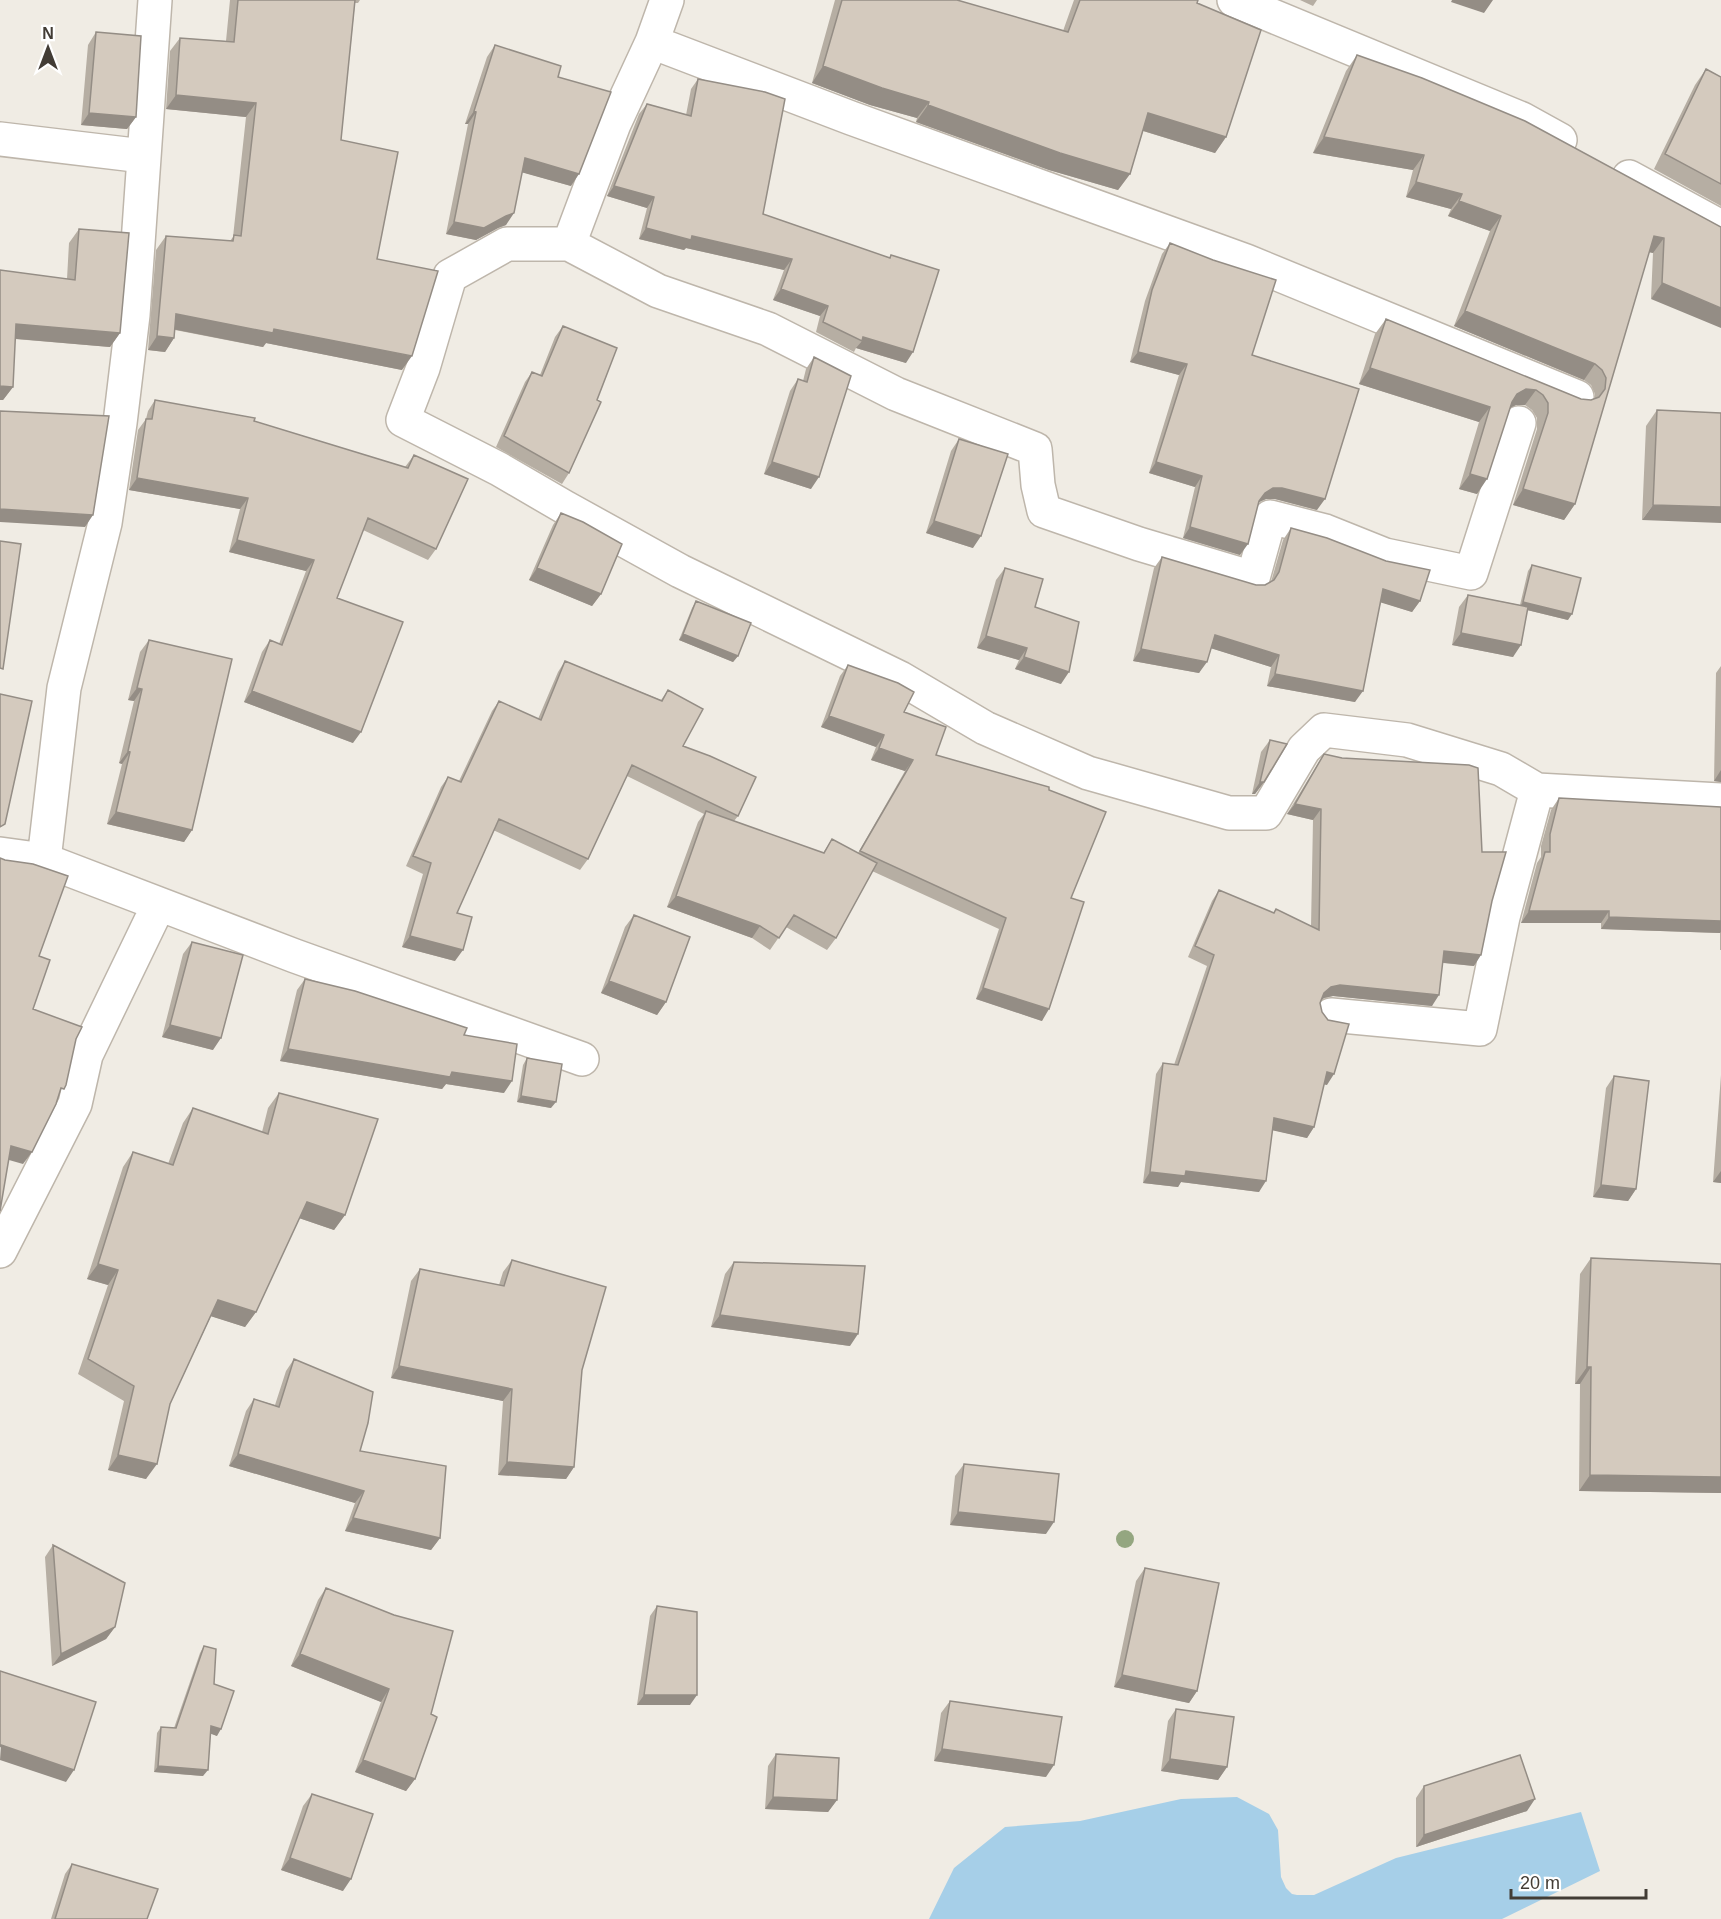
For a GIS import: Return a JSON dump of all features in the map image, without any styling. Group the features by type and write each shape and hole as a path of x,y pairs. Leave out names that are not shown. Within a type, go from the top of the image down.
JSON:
{"street":[{"path":"44,860 64,688 105,523 120,423 133,315 155,0"},
{"path":"569,244 615,124 652,42 667,0"},
{"path":"1234,0 1522,119 1721,227"},
{"path":"652,42 851,118 1245,261 1577,396"},
{"path":"0,139 143,156"},
{"path":"1519,423 1471,573 1385,555 1325,531 1270,517 1253,578 1139,544 1044,511 1038,485 1035,449 896,394 768,329 658,291 569,244 507,244 450,276 423,368 403,420 499,469 680,571 900,678 985,728 1088,773 1229,813 1266,813 1304,749 1324,730 1407,740 1501,769 1537,790 1721,800"},
{"path":"1331,1015 1480,1029 1503,917 1537,790"},
{"path":"0,854 44,860 295,956 582,1059"},
{"path":"0,1251 75,1104 87,1055 159,904"}],"water":[{"path":"1237,1797 1269,1814 1278,1830 1281,1877 1292,1894 1314,1895 1396,1858 1581,1812 1600,1871 1502,1919 929,1919 954,1868 1005,1827 1080,1821 1181,1799"}],"building":[{"path":"238,0 355,0 341,140 398,152 377,259 438,271 412,356 274,329 273,333 176,314 174,338 157,336 166,236 233,241 234,235 241,236 256,103 176,95 180,38 234,42"},
{"path":"842,0 957,0 1068,32 1080,0 1198,0 1197,3 1261,30 1226,137 1148,113 1130,174 1060,153 928,105 929,102 882,88 823,66"},
{"path":"96,32 141,36 136,117 89,113"},
{"path":"495,45 561,66 558,77 611,92 579,174 525,158 514,213 484,228 454,222 476,112 474,111"},
{"path":"1357,55 1422,78 1525,121 1721,227 1721,308 1662,283 1664,238 1654,236 1575,504 1523,489 1548,413 1548,403 1536,390 1526,389 1517,394 1512,402 1487,479 1470,474 1490,407 1370,368 1386,319 1581,399 1591,400 1599,397 1605,389 1606,378 1595,364 1465,311 1501,216 1459,201 1462,194 1416,182 1424,155 1324,137"},
{"path":"1706,69 1721,77 1721,184 1665,154"},
{"path":"698,79 765,92 785,99 763,214 890,258 891,255 939,270 913,352 863,337 862,341 823,322 828,306 781,289 792,259 692,236 691,240 646,228 654,197 614,186 647,104 691,116"},
{"path":"79,229 129,233 120,333 16,324 13,387 0,386 0,270 75,280"},
{"path":"1170,243 1213,260 1276,280 1252,355 1359,389 1325,499 1282,488 1273,488 1259,501 1248,544 1190,527 1202,476 1156,462 1187,364 1138,352 1152,290"},
{"path":"563,326 617,348 597,400 601,402 569,473 504,436 532,372 542,376"},
{"path":"814,357 851,376 819,477 772,462 798,379 807,382"},
{"path":"155,400 255,418 254,421 408,468 414,455 468,479 436,549 368,518 337,598 403,622 361,732 252,691 270,640 282,645 314,560 237,540 248,498 137,478 146,419 152,419"},
{"path":"1657,410 1721,413 1721,507 1653,505"},
{"path":"0,411 109,416 93,515 0,509"},
{"path":"959,439 1008,454 981,536 934,521"},
{"path":"561,513 583,522 622,544 601,594 537,568"},
{"path":"1291,528 1327,538 1386,561 1430,570 1420,601 1383,589 1363,691 1275,674 1279,655 1215,635 1207,662 1141,649 1162,557 1256,585 1265,585 1274,580 1279,572"},
{"path":"0,541 21,544 3,669 0,668"},
{"path":"1532,565 1581,578 1572,614 1523,602"},
{"path":"1005,568 1043,579 1035,607 1079,622 1069,672 1024,657 1027,648 986,636"},
{"path":"1468,595 1528,607 1521,645 1461,633"},
{"path":"696,601 751,623 738,656 683,634"},
{"path":"149,640 232,659 192,830 116,812 142,689 137,688"},
{"path":"565,661 662,701 668,690 703,709 683,746 756,777 738,816 632,765 588,859 499,819 457,913 472,917 463,950 410,936 431,863 413,856 448,777 461,782 499,701 541,720"},
{"path":"848,665 898,683 914,692 904,712 946,727 936,755 1049,787 1049,790 1106,812 1071,898 1084,902 1049,1009 983,988 1006,918 860,851 913,760 879,748 884,735 829,716"},
{"path":"0,694 32,701 5,824 0,827"},
{"path":"1270,740 1287,744 1264,782 1260,782"},
{"path":"1324,754 1342,758 1469,765 1478,768 1482,852 1506,852 1492,901 1481,955 1444,951 1439,995 1340,985 1331,987 1324,993 1320,1003 1322,1012 1328,1020 1349,1024 1334,1074 1327,1072 1314,1127 1274,1118 1266,1181 1186,1171 1185,1176 1150,1172 1163,1063 1178,1065 1214,955 1195,946 1219,890 1274,913 1276,909 1319,930 1321,809 1295,804"},
{"path":"1559,798 1721,807 1721,921 1609,917 1609,911 1529,911 1545,852 1550,852 1550,834"},
{"path":"706,811 824,853 832,839 877,863 836,938 794,915 779,938 760,926 676,896"},
{"path":"0,858 33,864 68,876 39,956 50,960 33,1009 82,1027 76,1039 66,1085 64,1089 61,1088 56,1104 32,1152 11,1146 0,1211"},
{"path":"634,915 690,937 666,1002 609,981"},
{"path":"192,942 243,955 221,1038 170,1025"},
{"path":"305,979 355,991 467,1028 464,1035 517,1044 512,1081 452,1072 450,1077 288,1049"},
{"path":"527,1058 562,1064 556,1102 521,1096"},
{"path":"1614,1076 1649,1081 1636,1189 1601,1185"},
{"path":"279,1093 378,1119 345,1215 307,1202 256,1312 218,1300 170,1404 157,1464 118,1455 134,1386 88,1359 118,1270 98,1264 133,1152 173,1165 193,1108 268,1134"},
{"path":"1591,1258 1721,1264 1721,1477 1590,1475 1591,1367 1587,1367"},
{"path":"512,1260 606,1287 582,1370 574,1467 507,1462 512,1389 399,1366 420,1269 504,1286"},
{"path":"734,1262 865,1266 858,1334 720,1315"},
{"path":"294,1359 373,1392 360,1451 446,1466 440,1538 353,1518 364,1491 238,1454 254,1399 279,1407"},
{"path":"964,1464 1059,1474 1054,1522 958,1512"},
{"path":"53,1545 125,1583 115,1627 61,1654"},
{"path":"1145,1568 1219,1583 1197,1691 1122,1675"},
{"path":"326,1588 394,1615 453,1631 431,1714 437,1717 415,1779 363,1760 389,1689 300,1654"},
{"path":"657,1606 697,1612 697,1695 644,1695"},
{"path":"204,1646 216,1649 214,1684 234,1691 221,1729 211,1726 208,1770 158,1766 161,1727 176,1728"},
{"path":"0,1671 96,1702 74,1770 1,1745 0,1747"},
{"path":"950,1701 1062,1717 1054,1765 942,1749"},
{"path":"1176,1709 1234,1717 1227,1767 1170,1759"},
{"path":"776,1754 839,1758 837,1800 773,1797"},
{"path":"1520,1755 1535,1799 1424,1835 1424,1786"},
{"path":"312,1794 373,1814 351,1879 290,1858"},
{"path":"72,1864 158,1889 147,1919 55,1919"}]}
